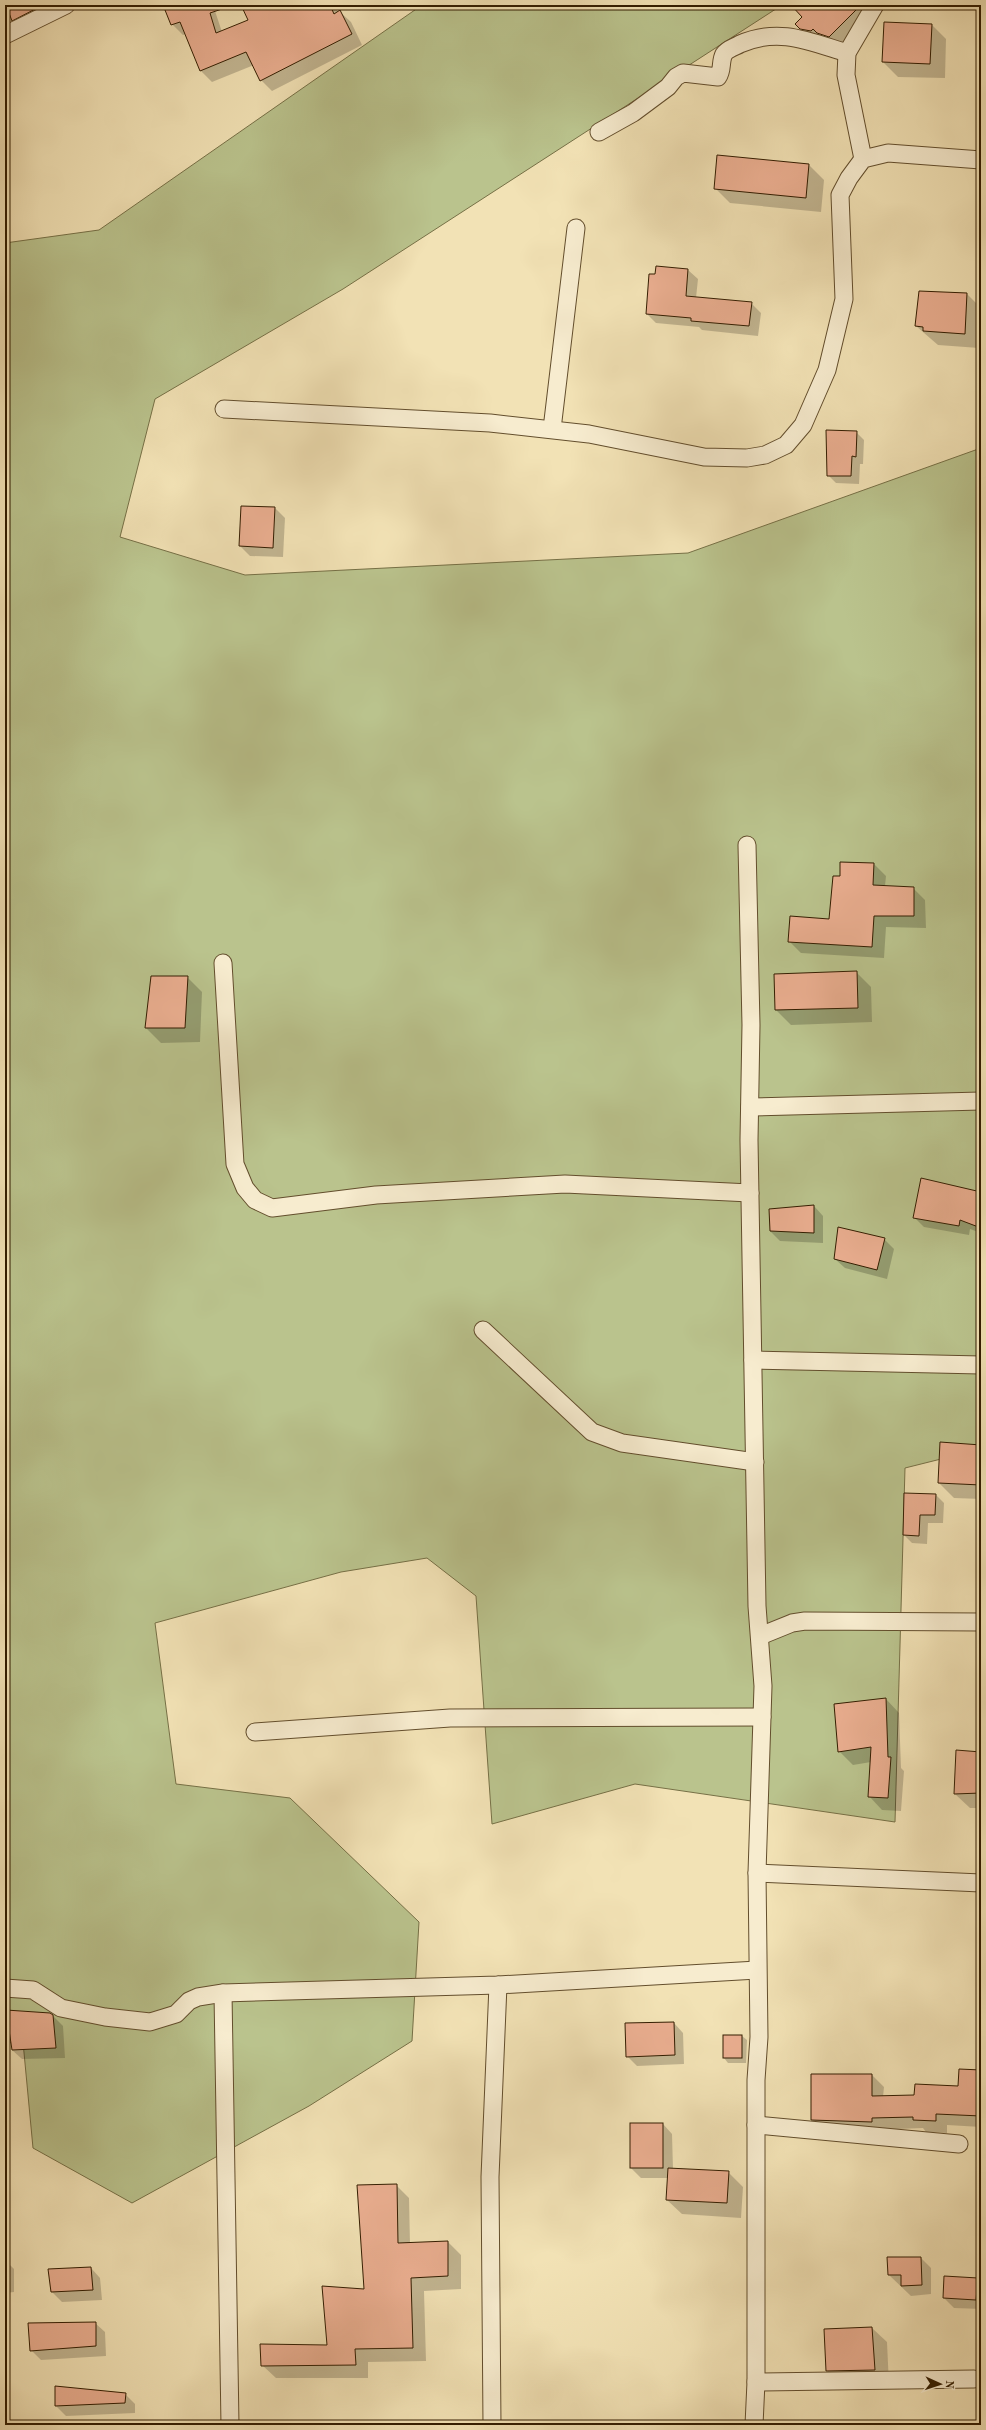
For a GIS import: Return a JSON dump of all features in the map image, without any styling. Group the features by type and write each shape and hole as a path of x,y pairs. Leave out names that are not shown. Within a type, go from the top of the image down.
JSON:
{"street":[{"path":"5,35 66,5"},
{"path":"863,159 846,75 846,52 875,5"},
{"path":"599,132 633,113 668,87 676,76 683,73 718,77 721,71 724,54 729,49 755,38 788,35 846,52"},
{"path":"224,409 490,423 589,434 704,457 747,458 765,455 786,445 803,425 827,370 844,299 840,195 849,178 863,159 888,153 981,160"},
{"path":"552,429 576,228"},
{"path":"747,845 750,1193 757,1606 763,1686 763,1752 757,1873 758,2037 756,2125 756,2382 754,2425"},
{"path":"223,963 235,1164 245,1188 255,1200 272,1208 376,1195 564,1184 750,1193"},
{"path":"750,1108 981,1101"},
{"path":"483,1330 592,1432 622,1443 755,1462"},
{"path":"753,1360 981,1365"},
{"path":"760,1636 792,1623 805,1621 981,1622"},
{"path":"255,1732 450,1718 762,1717"},
{"path":"757,1873 981,1883"},
{"path":"5,1988 33,1990 61,2008 104,2017 150,2022 176,2014 189,2001 198,1997 223,1993 498,1984 757,1970"},
{"path":"492,2425 490,2177 498,1984"},
{"path":"223,1993 230,2425"},
{"path":"756,2125 959,2144"},
{"path":"756,2382 974,2379"}],"green space":[{"path":"422,5 782,5 343,289 155,399 120,537 245,575 688,553 981,448 981,1449 905,1468 895,1822 635,1784 492,1824 476,1596 427,1558 341,1572 155,1623 176,1784 290,1798 419,1922 412,2041 309,2106 132,2203 33,2148 23,2042 5,2043 5,243 99,230"}],"building":[{"path":"6,5 43,5 12,21"},
{"path":"163,5 222,5 222,9 210,13 216,33 248,20 241,5 330,5 334,14 340,10 352,34 260,81 246,52 200,71 180,22 171,25"},
{"path":"791,5 861,5 829,37 817,33 813,29 811,31 800,29 795,24 802,17"},
{"path":"884,22 932,24 930,64 882,62"},
{"path":"717,155 809,164 806,198 714,189"},
{"path":"656,266 688,269 686,296 752,302 749,326 691,321 691,318 646,314 649,274 655,274"},
{"path":"919,291 967,293 965,334 923,331 923,327 915,326"},
{"path":"826,430 857,431 856,457 852,456 851,476 827,476"},
{"path":"241,506 275,507 273,548 239,546"},
{"path":"840,862 874,863 873,885 914,887 914,916 874,916 872,947 788,942 790,916 829,919 833,876 840,876"},
{"path":"857,971 858,1008 775,1010 774,974"},
{"path":"151,976 188,976 185,1028 145,1028"},
{"path":"921,1178 981,1192 981,1228 960,1220 959,1226 913,1218"},
{"path":"814,1205 814,1233 770,1231 769,1209"},
{"path":"838,1227 885,1238 877,1270 834,1259"},
{"path":"940,1442 981,1445 981,1485 938,1483"},
{"path":"904,1493 936,1494 935,1515 920,1515 919,1536 903,1535"},
{"path":"886,1698 888,1757 891,1757 888,1798 868,1797 871,1747 838,1752 834,1704"},
{"path":"956,1750 981,1752 981,1793 954,1794"},
{"path":"6,2010 50,2013 53,2015 56,2048 12,2050"},
{"path":"674,2022 675,2055 626,2057 625,2023"},
{"path":"723,2035 742,2035 742,2058 723,2058"},
{"path":"959,2069 981,2070 981,2116 936,2114 936,2121 913,2120 913,2117 872,2118 872,2122 811,2120 811,2074 872,2074 872,2096 914,2095 915,2084 958,2086"},
{"path":"630,2123 663,2123 663,2168 630,2168"},
{"path":"668,2168 729,2171 727,2203 666,2200"},
{"path":"397,2184 398,2243 448,2241 448,2276 411,2278 413,2348 355,2349 356,2365 261,2366 260,2344 327,2345 322,2286 364,2289 357,2185"},
{"path":"887,2257 921,2257 922,2285 901,2286 901,2275 888,2275"},
{"path":"91,2267 93,2290 51,2292 48,2269"},
{"path":"944,2276 978,2278 976,2300 943,2298"},
{"path":"96,2322 96,2346 30,2351 28,2323"},
{"path":"872,2327 875,2370 826,2371 824,2329"},
{"path":"55,2386 126,2393 125,2403 55,2406"}]}
